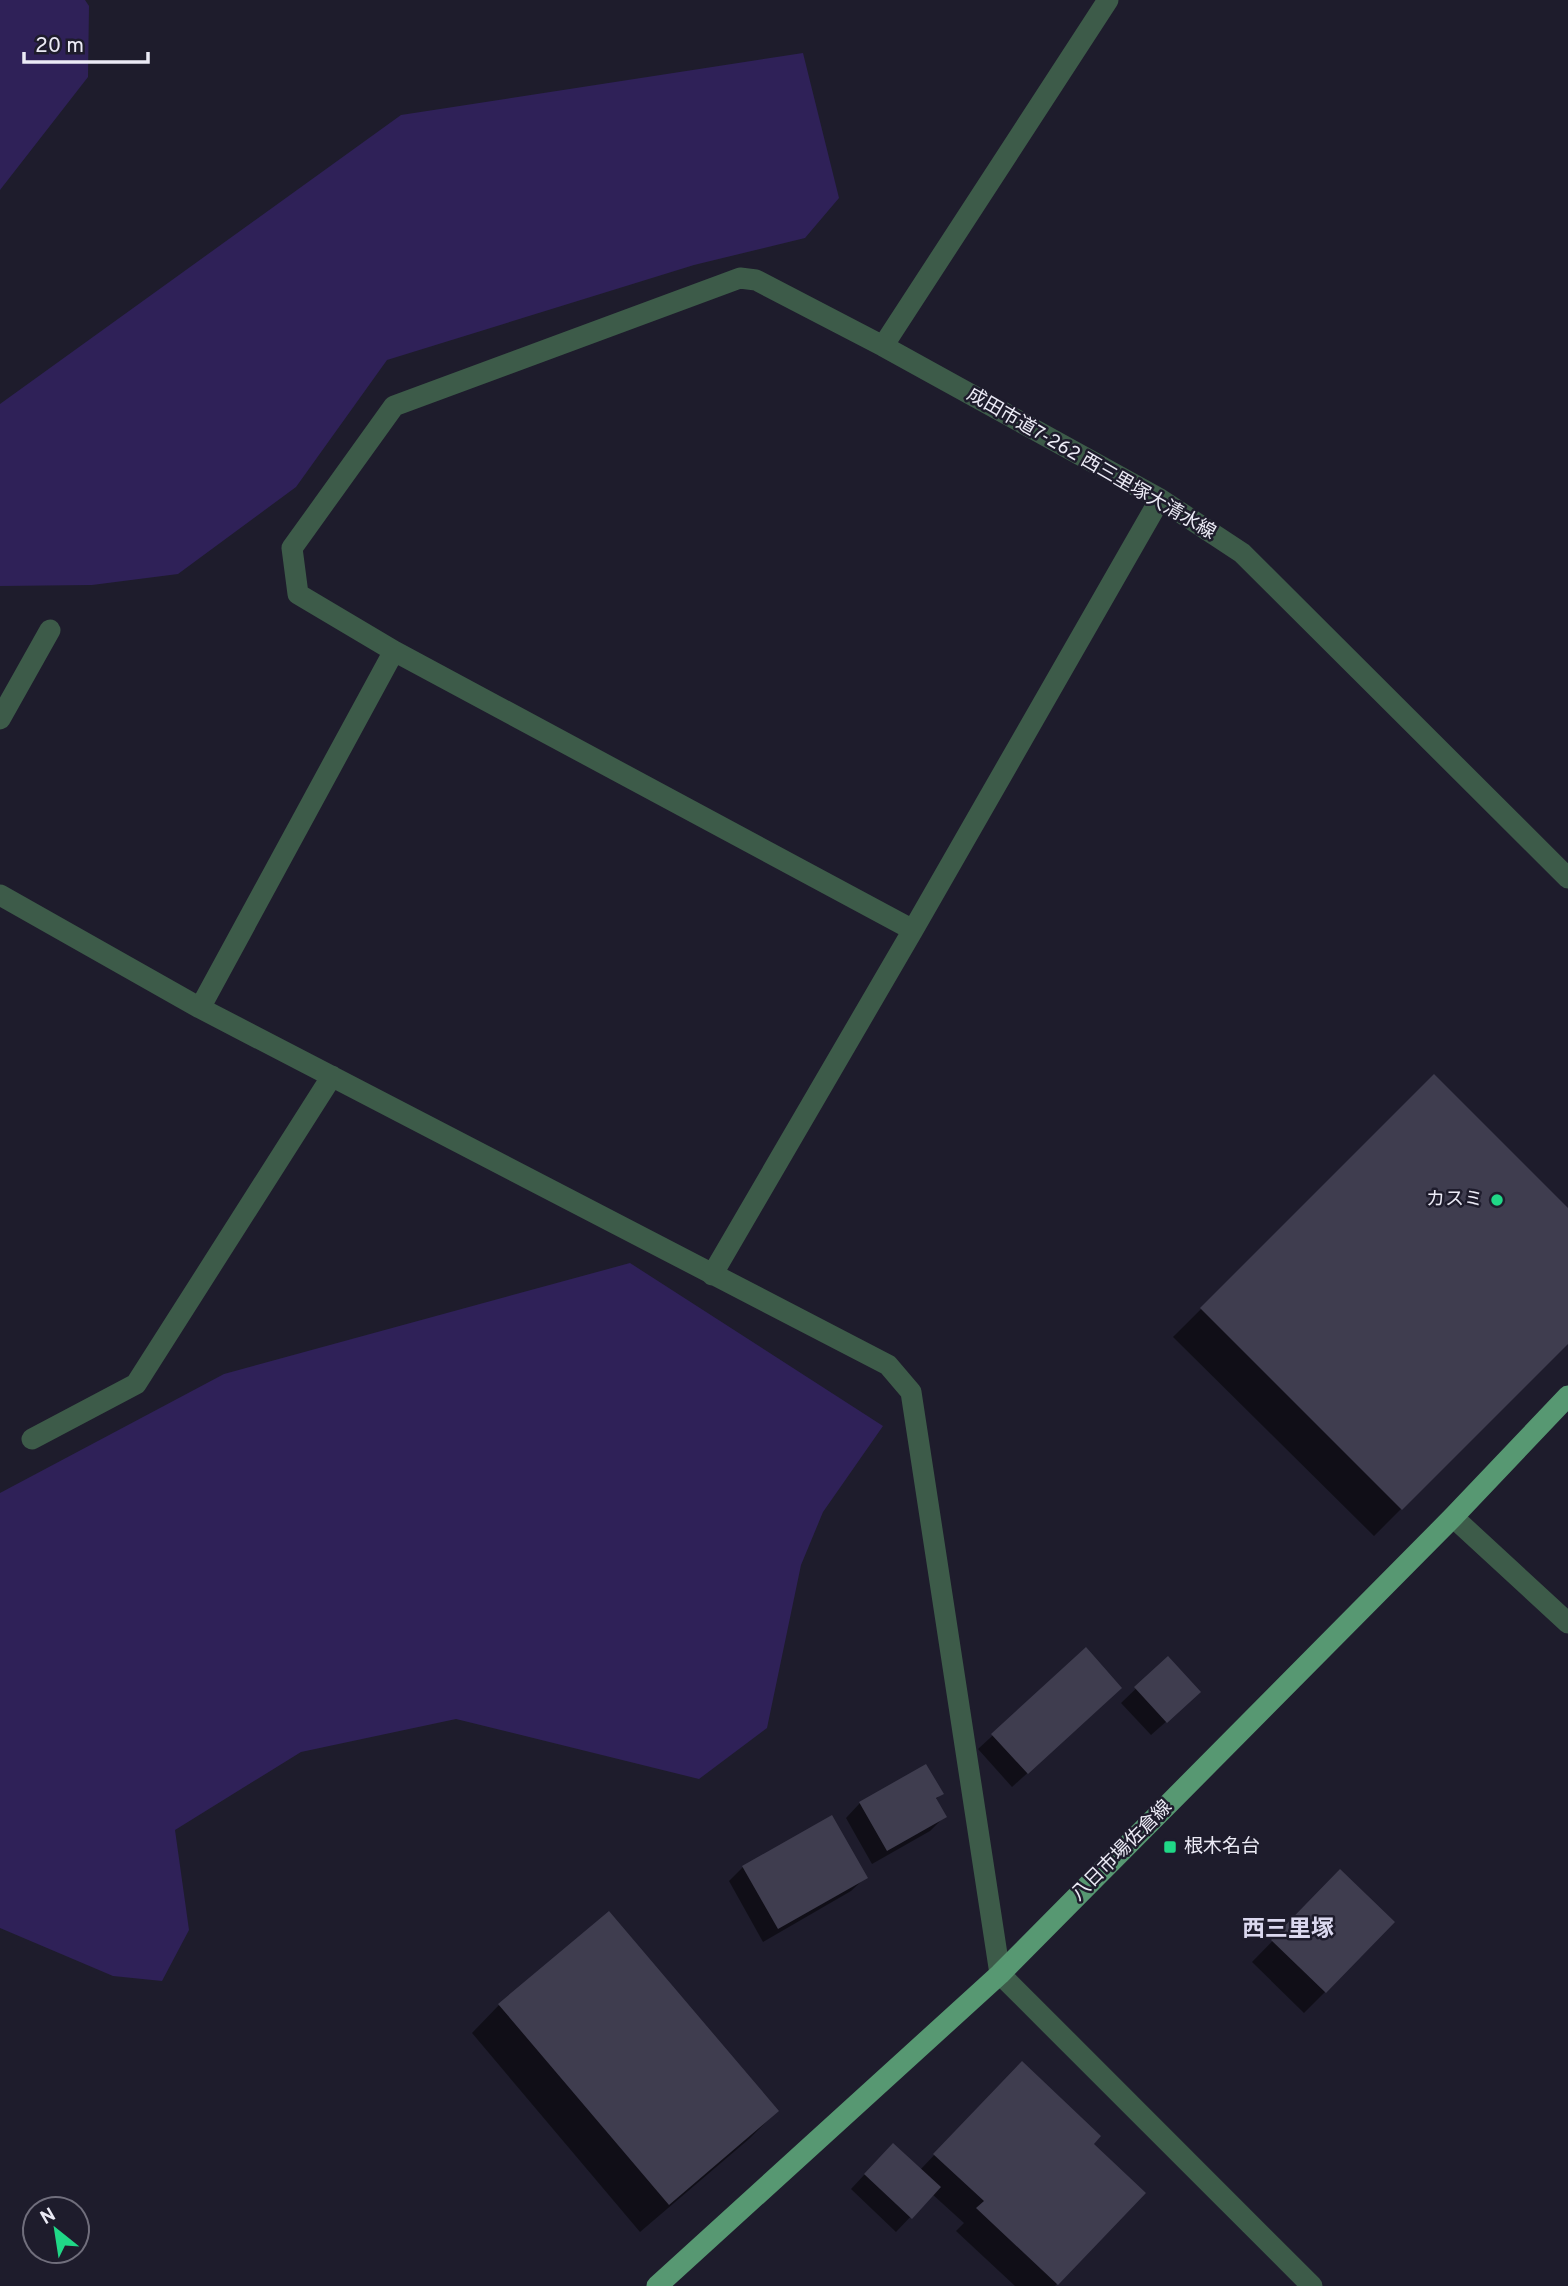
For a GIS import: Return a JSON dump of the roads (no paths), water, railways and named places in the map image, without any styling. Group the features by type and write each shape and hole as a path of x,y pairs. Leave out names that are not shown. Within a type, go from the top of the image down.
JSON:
{"main road":[{"name":"八日市場佐倉線","path":"657,2286 1000,1974 1453,1517 1568,1396"}],"street":[{"path":"883,346 1108,0"},
{"name":"成田市道7-262 西三里塚大清水線","path":"394,651 298,594 292,548 394,406 740,278 756,280 883,346 1160,499 1242,553 1568,878"},
{"path":"712,1275 1160,499"},
{"path":"0,719 50,631"},
{"path":"200,1008 394,651 913,930"},
{"path":"0,895 200,1008 888,1365 911,1392 1000,1974 1312,2286"},
{"path":"32,1439 136,1384 332,1076"},
{"path":"1453,1517 1568,1623"}],"place":[{"name":"カスミ","path":"1497,1200"},
{"name":"根木名台","path":"1170,1847"}],"district":[{"name":"西三里塚","path":"1288,1930"}]}
